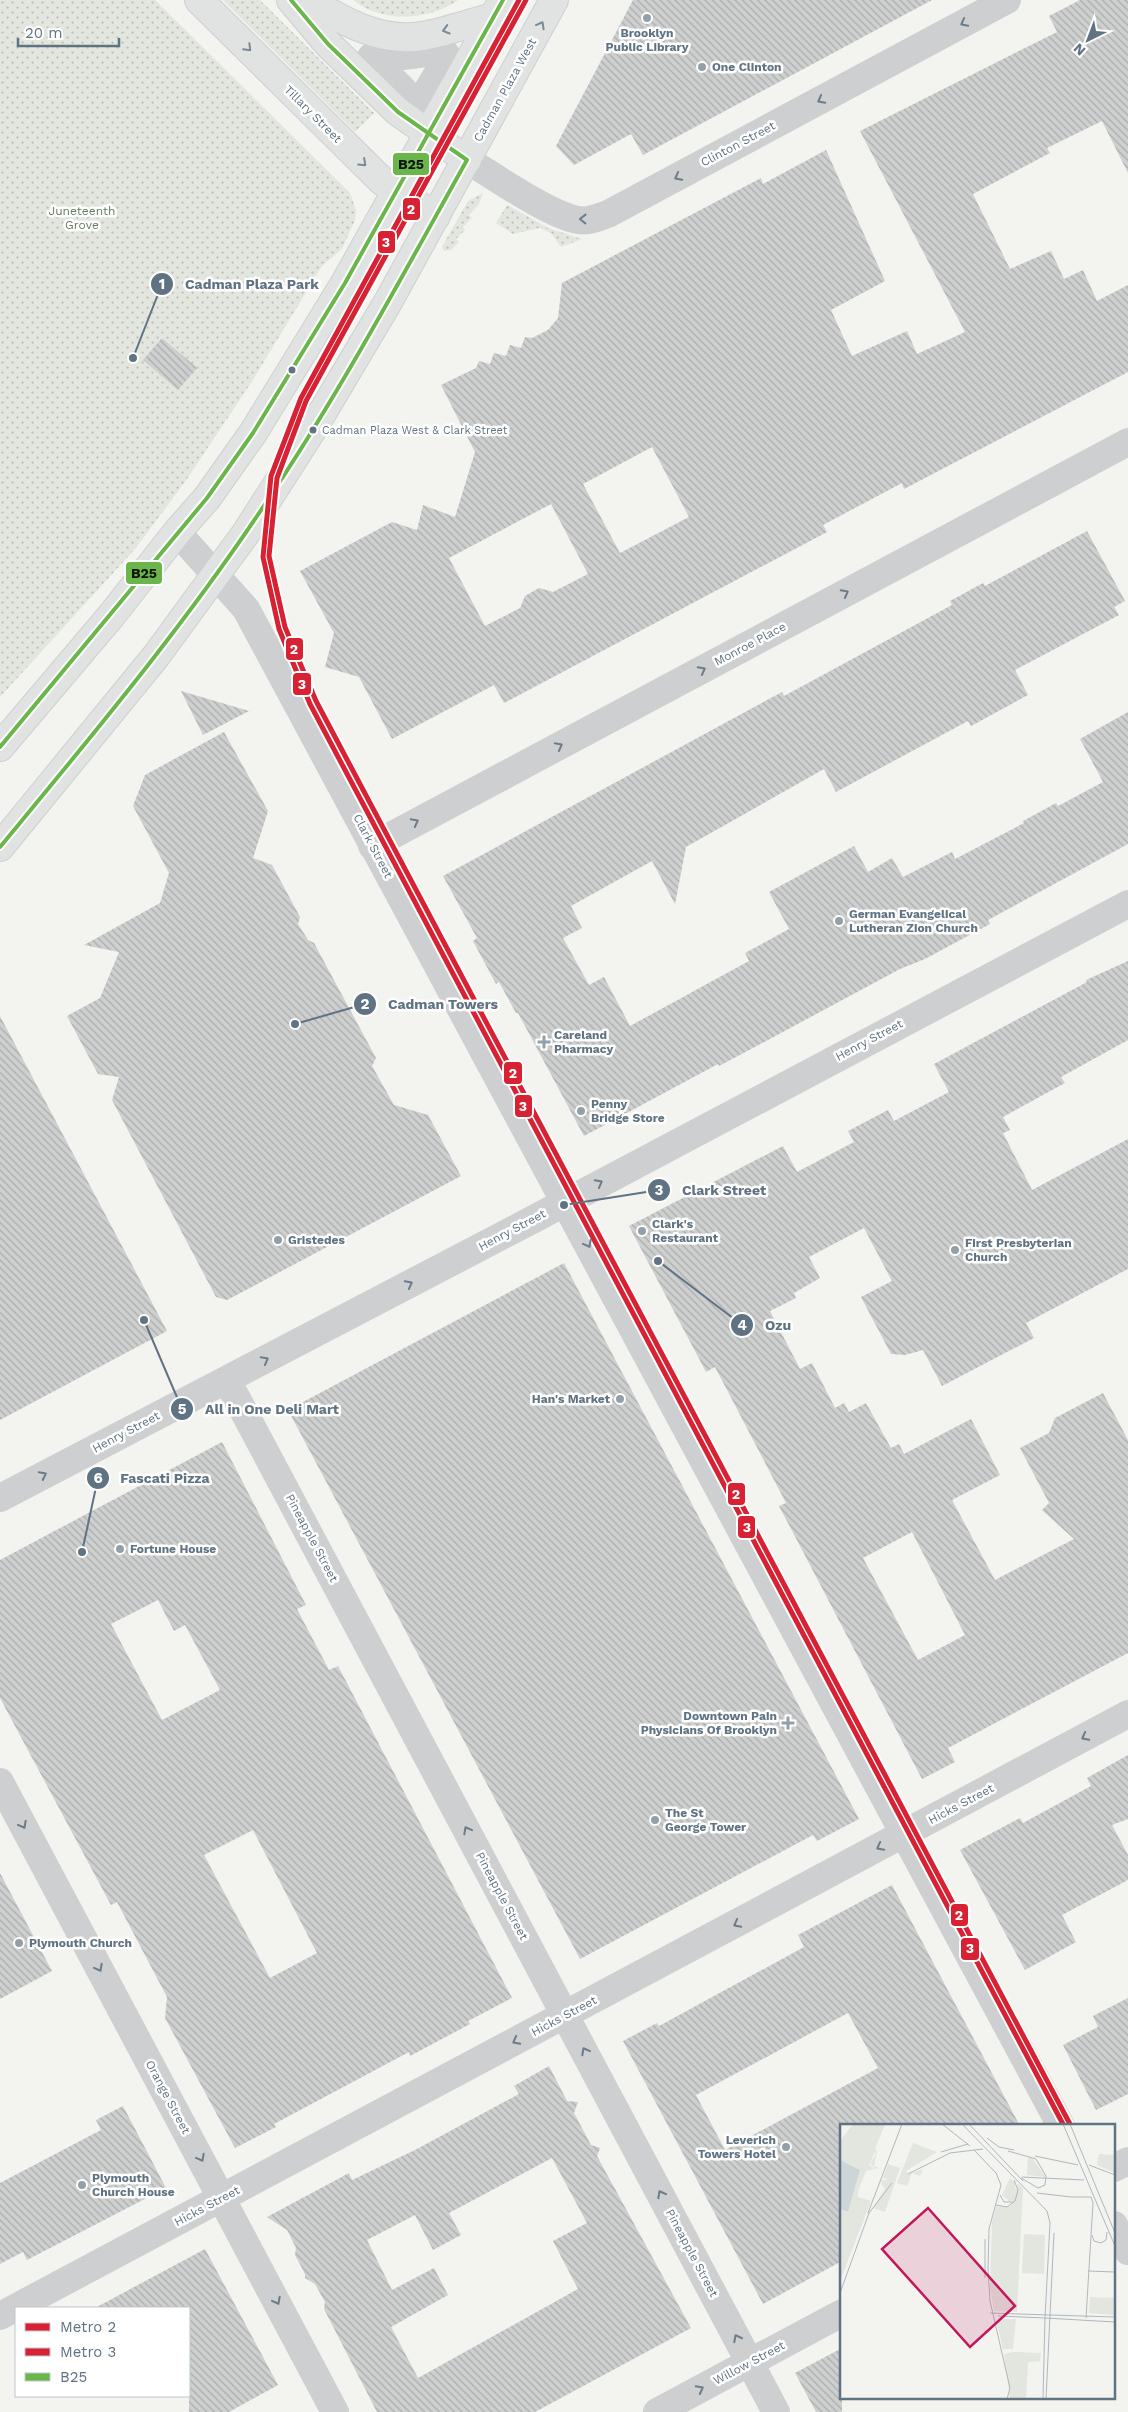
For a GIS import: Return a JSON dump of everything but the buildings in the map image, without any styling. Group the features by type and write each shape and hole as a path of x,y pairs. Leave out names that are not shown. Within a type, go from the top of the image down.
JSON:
{"main road":[{"name":"Tillary Street","path":"200,0 349,150 396,192 436,216"},
{"path":"291,0 335,50 398,112 467,160"},
{"path":"309,0 348,23 392,36 420,37 498,8"},
{"name":"Cadman Plaza West","path":"0,847 162,649 246,534 312,430 436,216 554,0"},
{"path":"0,748 207,498 253,433 316,332 498,8"}],"street":[{"name":"Clinton Street","path":"467,160 550,209 580,220 594,219 615,210 1008,0"},
{"name":"Monroe Place","path":"372,846 1128,442"},
{"name":"Clark Street","path":"177,532 246,609 1060,2124"},
{"name":"Henry Street","path":"0,1498 1128,904"},
{"name":"Pineapple Street","path":"227,1380 776,2412"},
{"name":"Hicks Street","path":"17,2307 1128,1714"},
{"name":"Orange Street","path":"0,1782 335,2412"},
{"path":"1116,2167 1128,2161"},
{"path":"1116,2229 1128,2251"},
{"name":"Hicks Street","path":"0,2316 15,2308"},
{"name":"Willow Street","path":"657,2412 840,2314"}],"green space":[{"name":"Juneteenth Grove","path":"0,0 155,0 350,193 356,210 355,220 342,249 322,266 251,383 187,479 135,549 0,697"},
{"path":"223,0 260,0 374,113 355,132"},
{"path":"353,0 458,0 433,12 419,15 391,16 377,13"},
{"path":"483,193 479,204 469,215 472,218 463,227 465,230 456,239 459,242 451,250 444,251 442,247 468,201"},
{"path":"507,205 548,228 582,239 561,247 552,234 540,228 513,234 496,223"}],"metro line":[{"name":"3","path":"519,0 301,398 271,476 263,557 279,629 310,704 1063,2124"},
{"name":"2","path":"526,0 306,401 277,478 269,556 285,627 316,701 1070,2124"}],"transit line":[{"name":"B25","path":"0,847 143,672 244,536 301,449 350,368 467,160 398,112 328,44 291,0"},
{"name":"B25","path":"0,747 207,498 253,433 345,283 503,0"}],"place":[{"name":"Brooklyn Public Library","path":"647,18"},
{"name":"One Clinton","path":"702,67"},
{"name":"Cadman Plaza Park","path":"133,358"},
{"name":"Cadman Plaza West & Clark Street","path":"313,430"},
{"name":"German Evangelical Lutheran Zion Church","path":"839,921"},
{"name":"Cadman Towers","path":"295,1024"},
{"name":"Careland Pharmacy","path":"544,1042"},
{"name":"Penny Bridge Store","path":"581,1111"},
{"name":"Clark Street","path":"564,1205"},
{"name":"Clark's Restaurant","path":"642,1231"},
{"name":"Gristedes","path":"278,1240"},
{"name":"First Presbyterian Church","path":"955,1250"},
{"name":"Ozu","path":"658,1261"},
{"name":"All in One Deli Mart","path":"144,1320"},
{"name":"Han's Market","path":"620,1399"},
{"name":"Fortune House","path":"120,1549"},
{"name":"Fascati Pizza","path":"82,1552"},
{"name":"Downtown Pain Physicians Of Brooklyn","path":"788,1723"},
{"name":"The St George Tower","path":"655,1820"},
{"name":"Plymouth Church","path":"19,1943"},
{"name":"Leverich Towers Hotel","path":"786,2147"},
{"name":"Plymouth Church House","path":"82,2185"}]}
